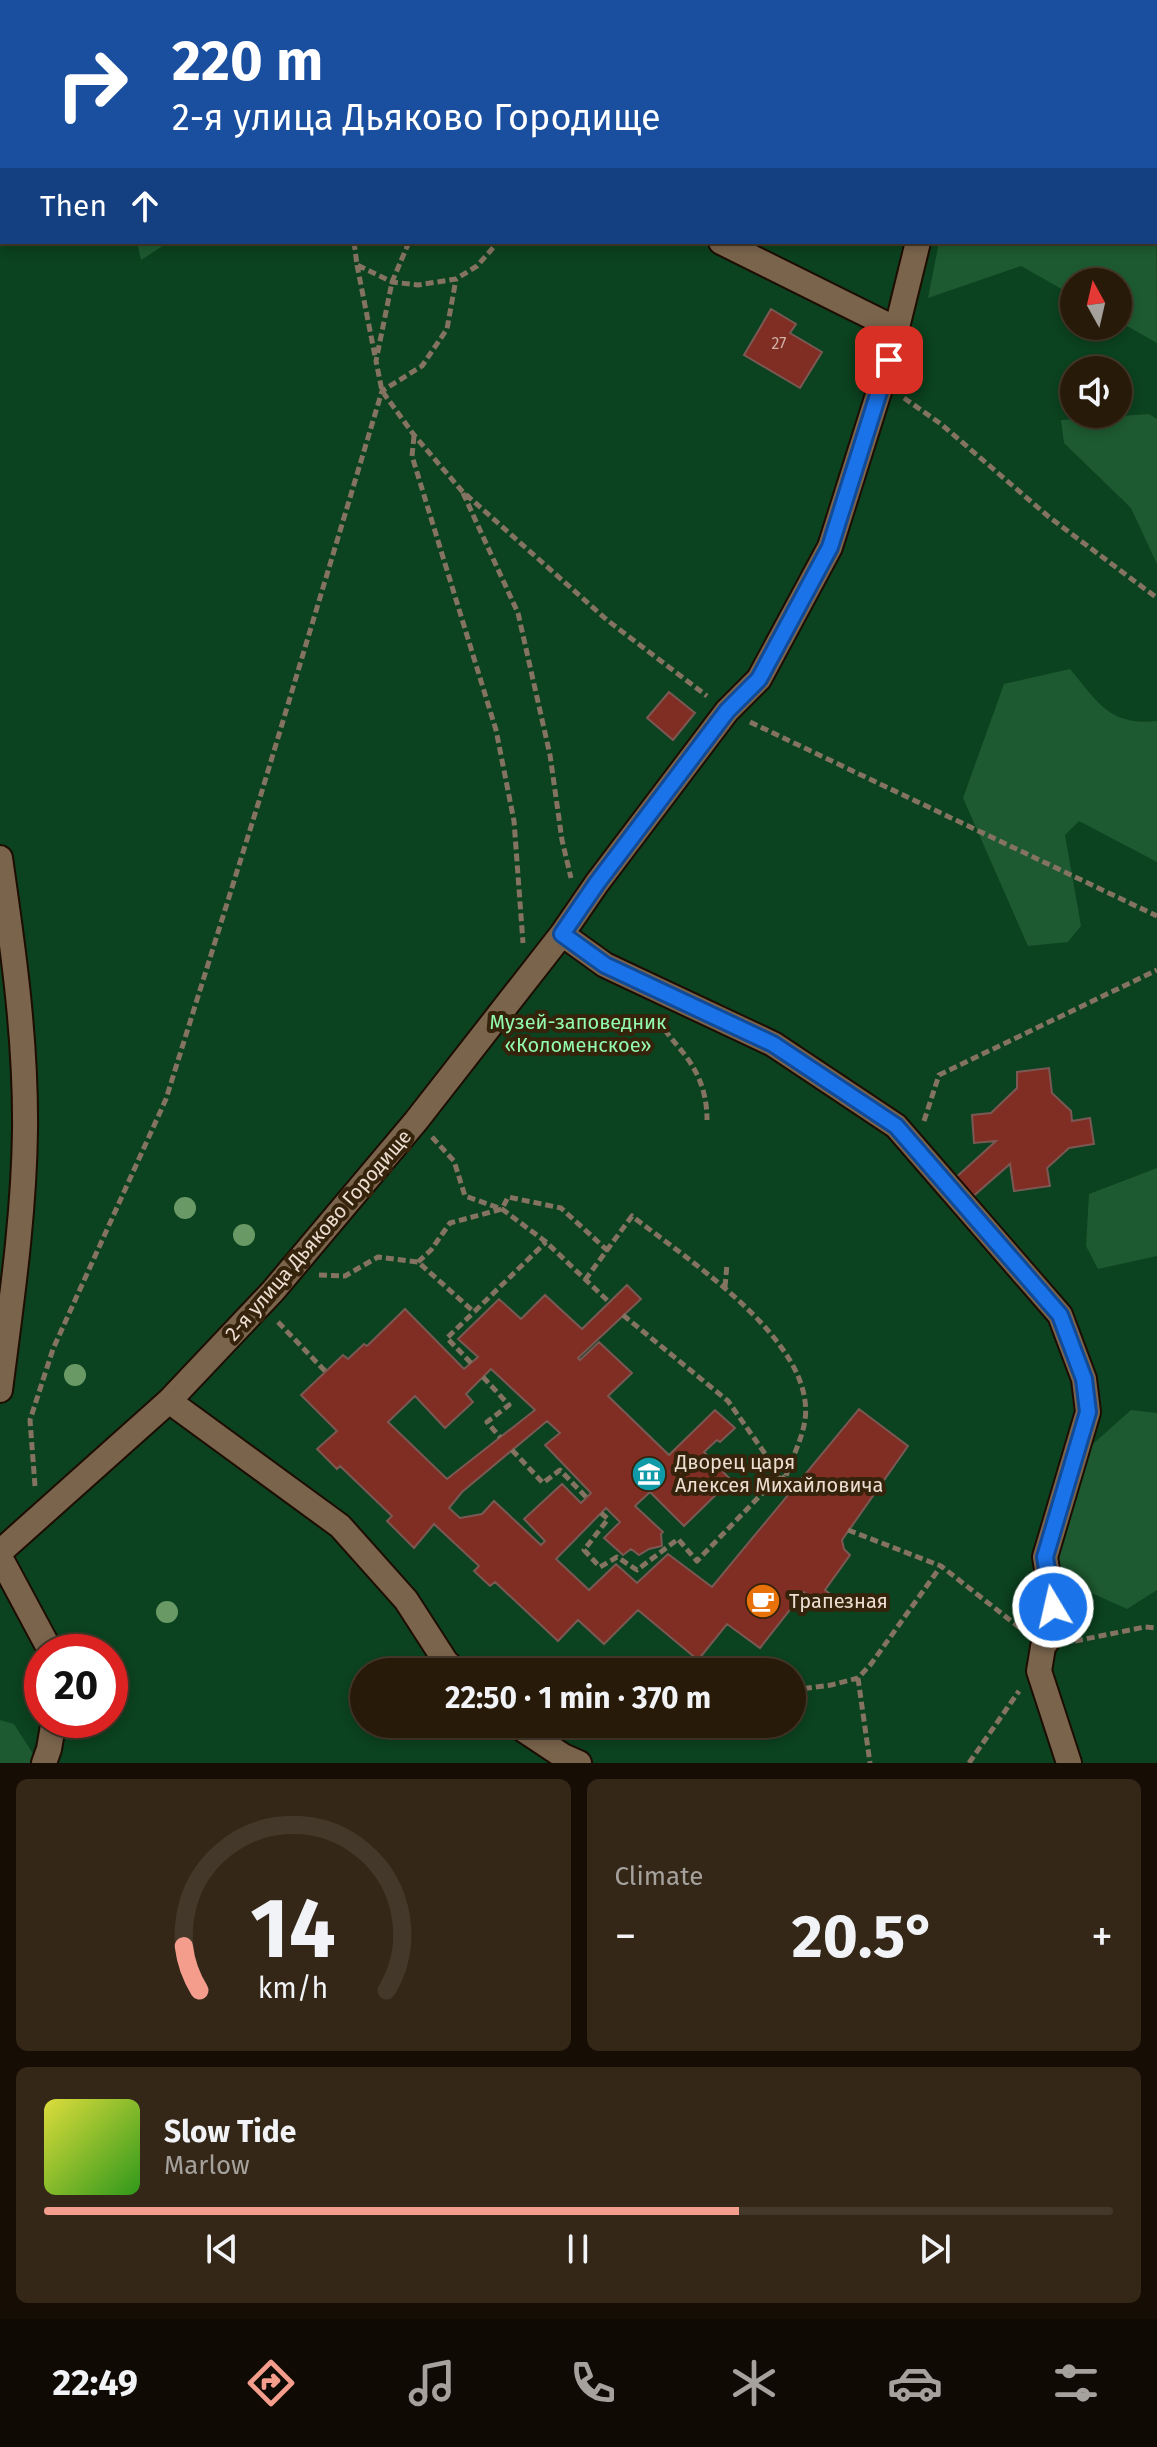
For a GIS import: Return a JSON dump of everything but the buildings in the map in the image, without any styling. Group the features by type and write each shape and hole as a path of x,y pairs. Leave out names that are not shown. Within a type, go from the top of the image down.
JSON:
{"lane":[{"path":"725,244 896,329"},
{"name":"2-я улица Дьяково Городище","path":"0,1554 169,1401 267,1297 416,1121 562,934 727,711 759,679 830,547 882,383 917,244"},
{"path":"0,858 16,963 25,1131 16,1257 0,1390"},
{"path":"562,934 605,965 773,1044 896,1126 1060,1315 1084,1379 1088,1412 1045,1557 1053,1607 1052,1634 1041,1659 1069,1763"},
{"path":"169,1401 340,1526 406,1600 443,1658"},
{"path":"0,1554 42,1634"},
{"path":"44,1763 51,1738"},
{"path":"536,1738 579,1763"}],"path":[{"path":"354,244 382,391 414,435 462,491 607,620 727,711 1157,916"},
{"path":"376,361 392,282 408,244"},
{"path":"357,265 392,282 418,285 456,279 477,266 496,244"},
{"path":"37,1519 30,1420 53,1349 166,1099 382,391 422,366 447,329 456,279"},
{"path":"882,383 941,424 1049,517 1157,598"},
{"path":"414,435 412,456 496,730 514,821 526,978"},
{"path":"462,491 518,613 550,755 562,840 579,910"},
{"path":"915,1148 939,1075 1157,970"},
{"path":"661,992 658,1015 661,1024 701,1081 706,1097 707,1120"},
{"path":"416,1121 454,1161 465,1196 502,1209 546,1242 609,1302"},
{"path":"418,1262 431,1250 450,1223 502,1209 508,1197 561,1208 608,1251"},
{"path":"585,1280 632,1216 725,1288 777,1341 802,1381 805,1420 783,1477 697,1561 678,1539 637,1570 617,1557 600,1567 584,1550 608,1519 601,1513"},
{"path":"471,1363 447,1338 546,1242"},
{"path":"326,1372 267,1297 307,1274 345,1276 378,1257 418,1262 474,1312"},
{"path":"725,1288 727,1264"},
{"path":"623,1315 728,1401 783,1477 795,1487"},
{"path":"483,1377 509,1405 487,1422 500,1437"},
{"path":"512,1450 543,1483 560,1470 587,1498"},
{"path":"848,1530 941,1566 1041,1659"},
{"path":"806,1688 858,1678 941,1566"},
{"path":"969,1763 1041,1659 1145,1627 1157,1628"},
{"path":"858,1678 870,1763"}],"green space":[{"name":"Музей-заповедник «Коломенское»","path":"0,244 1157,244 1157,1763 0,1763"},
{"path":"137,244 166,244 141,260"},
{"path":"939,244 1156,244 1157,343 1132,329 1132,268 1060,268 1060,288 1021,266 928,298"},
{"path":"1149,414 1157,419 1157,564 1131,508 1064,443 1062,428 1132,428 1132,415"},
{"path":"1070,669 1097,701 1116,715 1127,720 1157,721 1157,862 1079,821 1065,835 1081,926 1068,942 1028,946 963,798 1004,684"},
{"path":"1157,1168 1157,1256 1098,1269 1086,1246 1089,1194"},
{"path":"1131,1410 1157,1413 1157,1590 1127,1609 1052,1575 1084,1452"},
{"path":"0,1720 14,1724 39,1763 0,1763"}],"place":[{"name":"Дворец царя Алексея Михайловича","path":"649,1474"},
{"name":"Трапезная","path":"763,1601"}],"route":[{"path":"889,360 830,547 759,679 727,711 562,934 605,965 773,1044 896,1126 1060,1315 1084,1379 1088,1412 1045,1557 1053,1607"}]}
